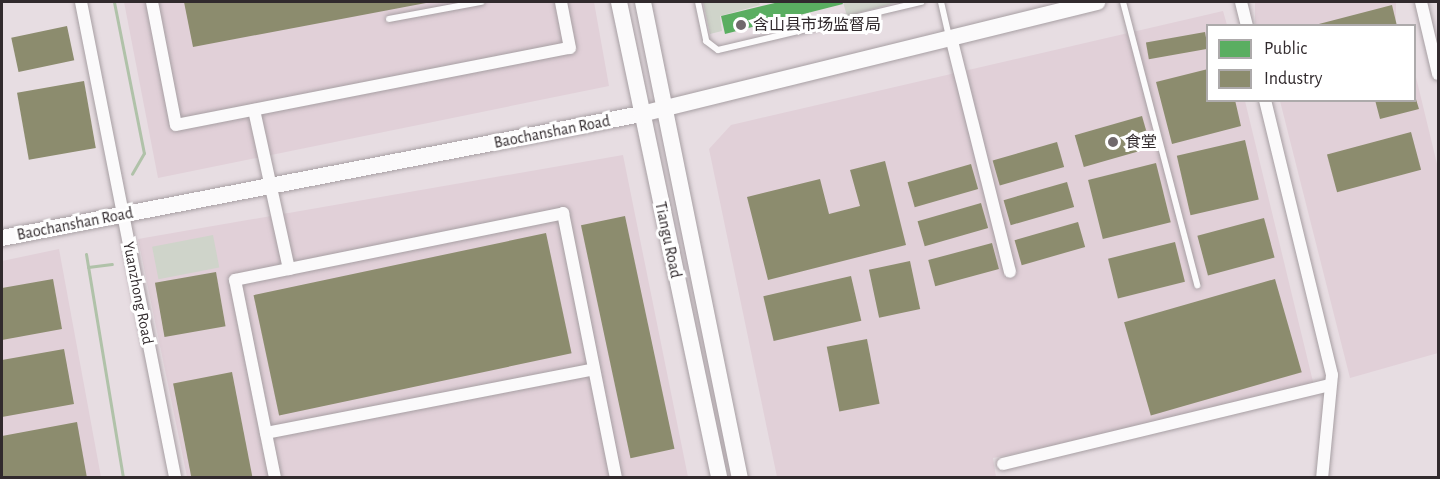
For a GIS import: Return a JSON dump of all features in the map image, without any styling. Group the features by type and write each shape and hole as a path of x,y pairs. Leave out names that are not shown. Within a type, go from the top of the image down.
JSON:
{"main road":[{"name":"Tiangu Road","path":"619,2 718,477"},
{"name":"Tiangu Road","path":"643,2 740,475"},
{"name":"Baochanshan Road","path":"2,238 641,114 1097,2"}],"street":[{"name":"Yuanzhong Road","path":"81,2 175,477"},
{"path":"152,2 177,125 570,48 561,2"},
{"path":"1241,2 1246,24"},
{"path":"1421,2 1438,74"},
{"path":"950,38 1010,272"},
{"path":"1265,102 1332,375 1322,477"},
{"path":"254,110 275,186 289,269"},
{"path":"274,477 236,280 563,213 616,477"},
{"path":"266,433 594,369"},
{"path":"1003,464 1330,385"},
{"path":"718,477 740,475"}],"lane":[{"path":"389,19 481,2"},
{"path":"698,2 706,41 718,50 921,2"},
{"path":"941,2 950,38"},
{"path":"1123,2 1197,285"}],"shaded area":[{"path":"124,2 594,2 609,86 158,178"},
{"path":"703,2 759,2 760,5 720,16 722,31 710,34"},
{"path":"843,2 899,2 847,16"},
{"path":"1255,2 1396,2 1396,24 1255,24"},
{"path":"1223,11 1227,24 1206,24 1206,102 1245,102 1315,390 993,458 996,477 777,477 709,149 731,125"},
{"path":"1416,77 1438,168 1438,353 1350,378 1280,102 1416,102"},
{"path":"623,155 688,477 187,477 138,239"},
{"path":"213,235 219,267 158,279 152,247"},
{"path":"59,249 101,477 2,478 2,261"}],"building: Public":[{"name":"含山县市场监督局","path":"779,2 842,2 843,4 725,34 721,16"}],"building: Industry":[{"path":"184,2 426,2 426,3 193,47"},
{"path":"1392,5 1397,24 1319,24"},
{"path":"67,26 74,60 19,72 11,38"},
{"path":"1205,32 1206,49 1149,59 1146,42"},
{"path":"1206,70 1206,102 1235,102 1241,126 1172,144 1156,82"},
{"path":"84,81 96,148 29,160 17,93"},
{"path":"1416,99 1419,109 1380,119 1376,102 1416,102"},
{"name":"食堂","path":"1142,116 1151,148 1084,167 1075,135"},
{"path":"1411,132 1421,170 1337,192 1327,155"},
{"path":"1245,140 1259,199 1191,215 1177,156"},
{"path":"1057,142 1064,167 1000,185 993,160"},
{"path":"885,161 906,245 768,280 747,197 820,179 829,214 860,206 850,170"},
{"path":"1156,163 1171,222 1103,239 1088,180"},
{"path":"971,164 978,189 915,207 908,182"},
{"path":"1067,182 1074,207 1011,225 1004,200"},
{"path":"981,203 988,228 925,246 918,221"},
{"path":"625,216 674,449 630,458 581,225"},
{"path":"1264,218 1275,258 1208,275 1197,236"},
{"path":"1078,222 1085,247 1022,265 1015,240"},
{"path":"546,233 572,353 279,415 254,295"},
{"path":"1175,242 1185,282 1118,298 1108,259"},
{"path":"992,243 999,269 935,286 928,260"},
{"path":"910,261 920,309 879,318 869,270"},
{"path":"216,272 226,326 164,337 155,283"},
{"path":"851,276 861,321 774,341 763,296"},
{"path":"53,279 62,329 2,340 2,288"},
{"path":"1275,279 1302,372 1151,416 1124,322"},
{"path":"867,339 880,404 839,412 827,347"},
{"path":"64,349 74,404 2,417 2,360"},
{"path":"232,372 253,478 191,478 173,383"},
{"path":"77,422 87,478 2,478 2,436"}],"waterway":[{"path":"114,2 144,153 132,174"},
{"path":"86,254 123,478"},
{"path":"88,267 112,264"}],"place":[{"name":"含山县市场监督局","path":"741,25"},
{"name":"食堂","path":"1113,142"}]}
